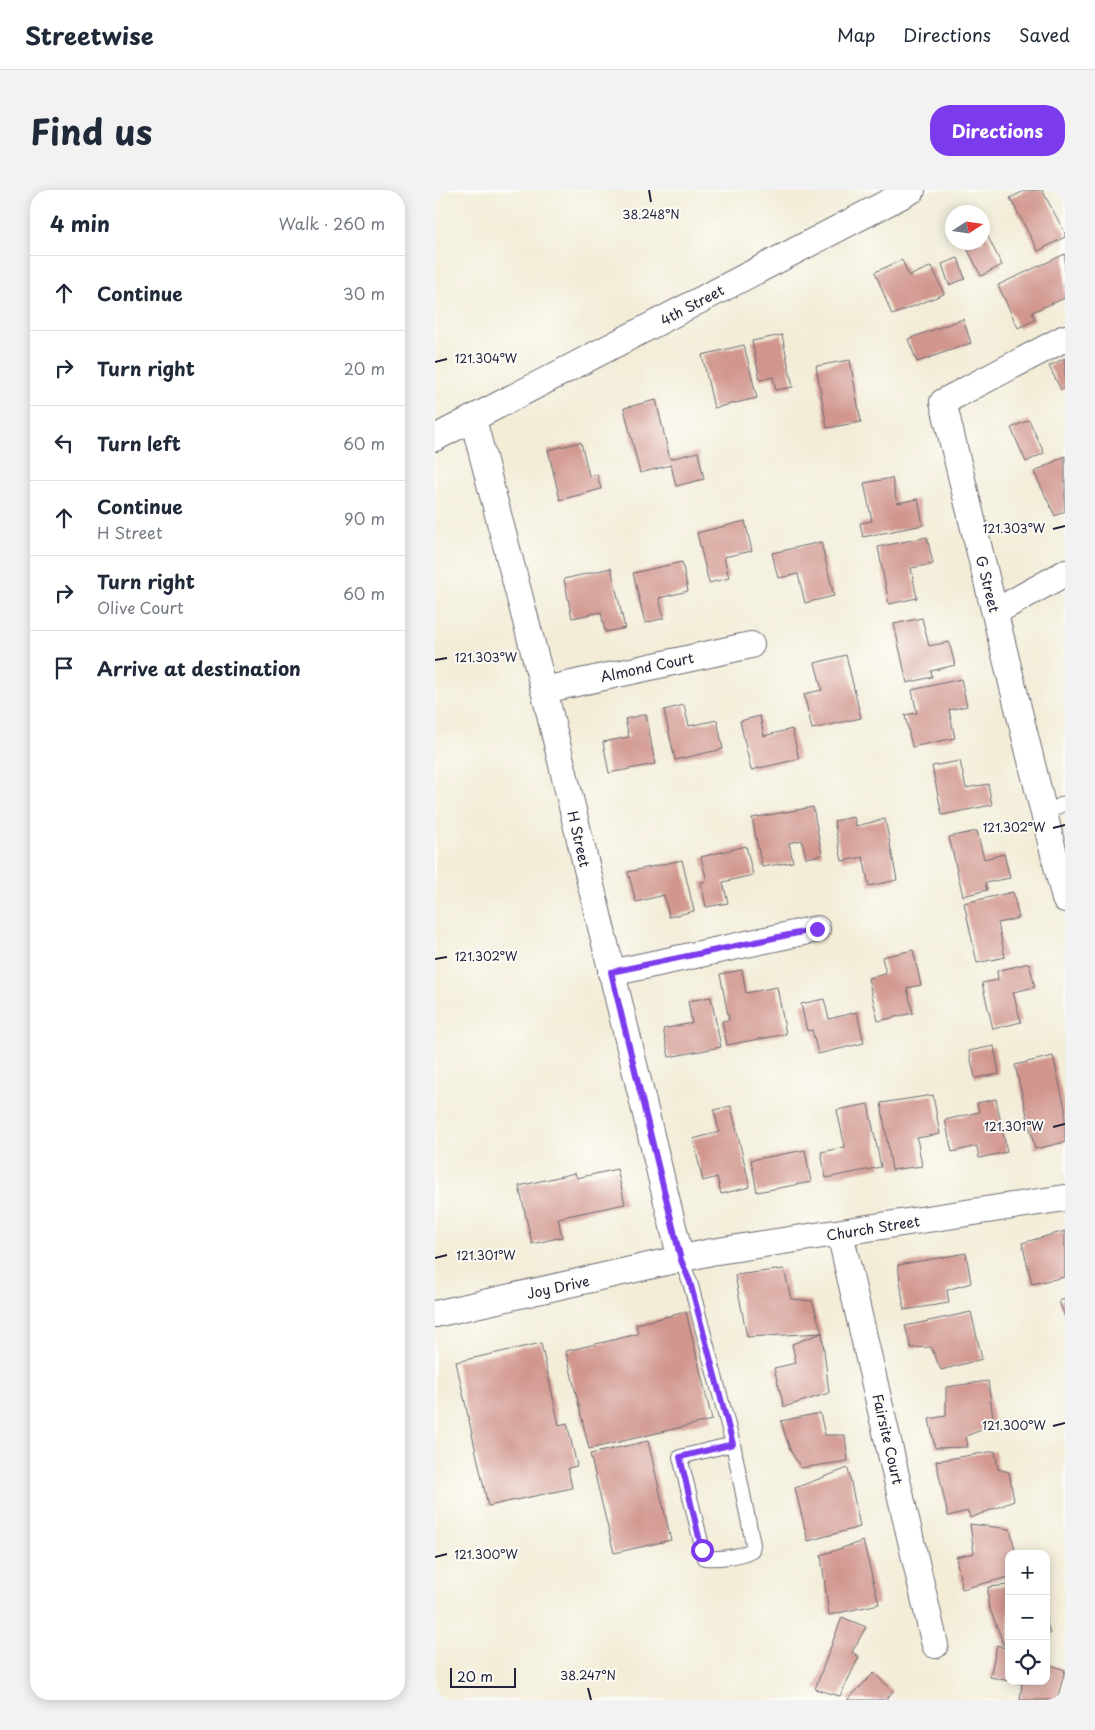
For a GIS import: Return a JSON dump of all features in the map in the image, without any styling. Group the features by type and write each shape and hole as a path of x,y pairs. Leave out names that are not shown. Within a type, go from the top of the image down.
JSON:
{"street":[{"name":"4th Street","path":"435,438 912,190"},
{"name":"G Street","path":"1065,338 943,402 995,612 1055,808 1065,899"},
{"name":"H Street","path":"473,419 544,690 681,1260"},
{"path":"995,612 1065,573"},
{"name":"Almond Court","path":"544,690 751,645"},
{"path":"611,972 817,929"},
{"name":"Church Street","path":"681,1260 711,1252 1065,1198"},
{"name":"Fairsite Court","path":"840,1232 935,1645"},
{"name":"Joy Drive","path":"435,1314 681,1260"}],"lane":[{"path":"681,1260 690,1282 733,1444 753,1544 752,1550 713,1559 705,1558 680,1457 733,1444"}],"building":[{"path":"1026,190 1042,190 1065,233 1065,237 1038,251 1010,198"},
{"path":"990,241 1002,265 981,276 968,250 990,250"},
{"path":"1065,254 1065,298 1032,312 1035,320 1018,328 998,285"},
{"path":"958,258 965,279 949,285 942,264"},
{"path":"902,260 909,276 932,266 944,294 892,315 875,272"},
{"path":"963,319 971,343 917,362 908,339"},
{"path":"782,335 793,387 776,390 773,377 760,380 752,341"},
{"path":"744,345 757,398 714,408 702,355"},
{"path":"1065,358 1065,388 1061,390 1049,366"},
{"path":"850,360 861,422 827,428 816,366"},
{"path":"656,400 670,459 698,452 704,479 676,486 671,465 640,473 624,408"},
{"path":"1029,420 1044,453 1026,462 1011,428"},
{"path":"581,442 589,476 597,474 601,489 560,500 548,450"},
{"path":"1065,456 1065,511 1055,516 1034,472"},
{"path":"892,478 897,503 918,499 923,525 863,537 860,523 872,521 864,483"},
{"path":"745,521 752,551 724,557 729,578 709,583 697,533"},
{"path":"927,537 933,564 911,568 917,598 889,604 878,547"},
{"path":"821,542 834,596 805,603 798,574 778,578 772,553"},
{"path":"682,562 688,591 659,598 664,618 645,623 633,573"},
{"path":"611,568 625,628 605,632 601,612 572,618 564,579"},
{"path":"922,618 929,646 949,642 955,665 931,671 932,677 907,683 894,624"},
{"path":"846,655 861,718 812,729 804,694 822,690 815,663"},
{"path":"961,679 967,706 949,710 955,738 912,747 905,715 917,713 912,690"},
{"path":"684,705 689,726 717,720 723,749 675,760 664,710"},
{"path":"646,714 655,764 609,773 603,742 629,737 625,719"},
{"path":"760,716 764,736 792,729 799,759 751,770 740,721"},
{"path":"960,761 966,788 988,784 992,805 942,815 932,766"},
{"path":"813,807 822,855 806,858 802,840 789,843 793,862 762,867 752,818"},
{"path":"854,817 856,826 885,819 897,880 869,886 863,857 842,861 834,821"},
{"path":"977,831 984,859 1004,854 1010,878 985,883 987,890 963,896 949,837"},
{"path":"746,846 753,875 723,882 728,903 706,907 701,882 707,881 701,857"},
{"path":"682,860 694,911 669,917 664,895 636,902 628,872"},
{"path":"1013,892 1019,918 998,923 1005,957 977,963 964,903"},
{"path":"913,950 921,985 907,988 913,1013 878,1021 868,978 886,974 882,957"},
{"path":"1029,963 1035,987 1013,992 1021,1022 993,1029 982,983 998,980 997,971"},
{"path":"742,970 746,993 777,987 786,1034 727,1045 722,1021 729,1020 720,974"},
{"path":"711,997 721,1047 669,1057 663,1029 692,1023 688,1001"},
{"path":"824,999 829,1019 857,1012 864,1043 818,1054 812,1030 807,1031 801,1004"},
{"path":"994,1046 999,1074 975,1078 969,1051"},
{"path":"1053,1056 1065,1108 1065,1142 1035,1149 1015,1065"},
{"path":"933,1095 940,1134 917,1138 922,1166 892,1170 881,1103"},
{"path":"996,1099 1007,1152 979,1158 977,1146 952,1152 945,1120 979,1112 977,1103"},
{"path":"868,1104 881,1167 826,1178 821,1152 845,1147 837,1110"},
{"path":"731,1106 750,1187 721,1194 717,1177 703,1181 693,1139 719,1132 714,1110"},
{"path":"805,1150 811,1182 757,1192 751,1160"},
{"path":"617,1169 625,1204 558,1218 562,1237 532,1244 519,1186 575,1173 577,1178"},
{"path":"1065,1231 1065,1277 1032,1284 1022,1243"},
{"path":"966,1253 971,1283 947,1290 949,1303 904,1310 898,1265"},
{"path":"784,1269 791,1299 812,1301 822,1333 747,1337 735,1275"},
{"path":"1065,1299 1065,1317 1059,1301"},
{"path":"686,1312 712,1420 589,1449 566,1351 638,1334 636,1324"},
{"path":"971,1312 982,1359 941,1370 931,1347 911,1348 905,1326"},
{"path":"822,1333 829,1393 784,1407 774,1368 796,1363 792,1344"},
{"path":"541,1343 559,1425 567,1423 577,1466 568,1468 572,1488 488,1506 456,1362"},
{"path":"988,1381 994,1425 966,1436 968,1447 935,1448 929,1419 946,1416 946,1387"},
{"path":"820,1413 825,1435 845,1435 848,1461 801,1468 790,1450 781,1421"},
{"path":"648,1441 671,1540 614,1553 590,1454"},
{"path":"995,1451 998,1469 1009,1472 1014,1501 970,1518 968,1511 948,1516 936,1461"},
{"path":"848,1468 860,1527 808,1541 795,1488"},
{"path":"970,1524 1010,1529 1015,1550 1005,1550 1005,1578 962,1589 956,1557 974,1553"},
{"path":"863,1541 879,1604 829,1615 821,1555"},
{"path":"1005,1585 1005,1648 988,1604 988,1587"},
{"path":"842,1617 866,1627 852,1652 859,1657 840,1696 815,1689"},
{"path":"997,1645 1005,1648 1005,1680 990,1677"},
{"path":"1050,1664 1065,1670 1057,1700 1020,1700 1022,1685 1050,1685"},
{"path":"874,1673 893,1691 886,1700 847,1700"}],"route":[{"path":"702,1550 680,1457 733,1444 690,1282 681,1260 611,972 817,929"}]}
